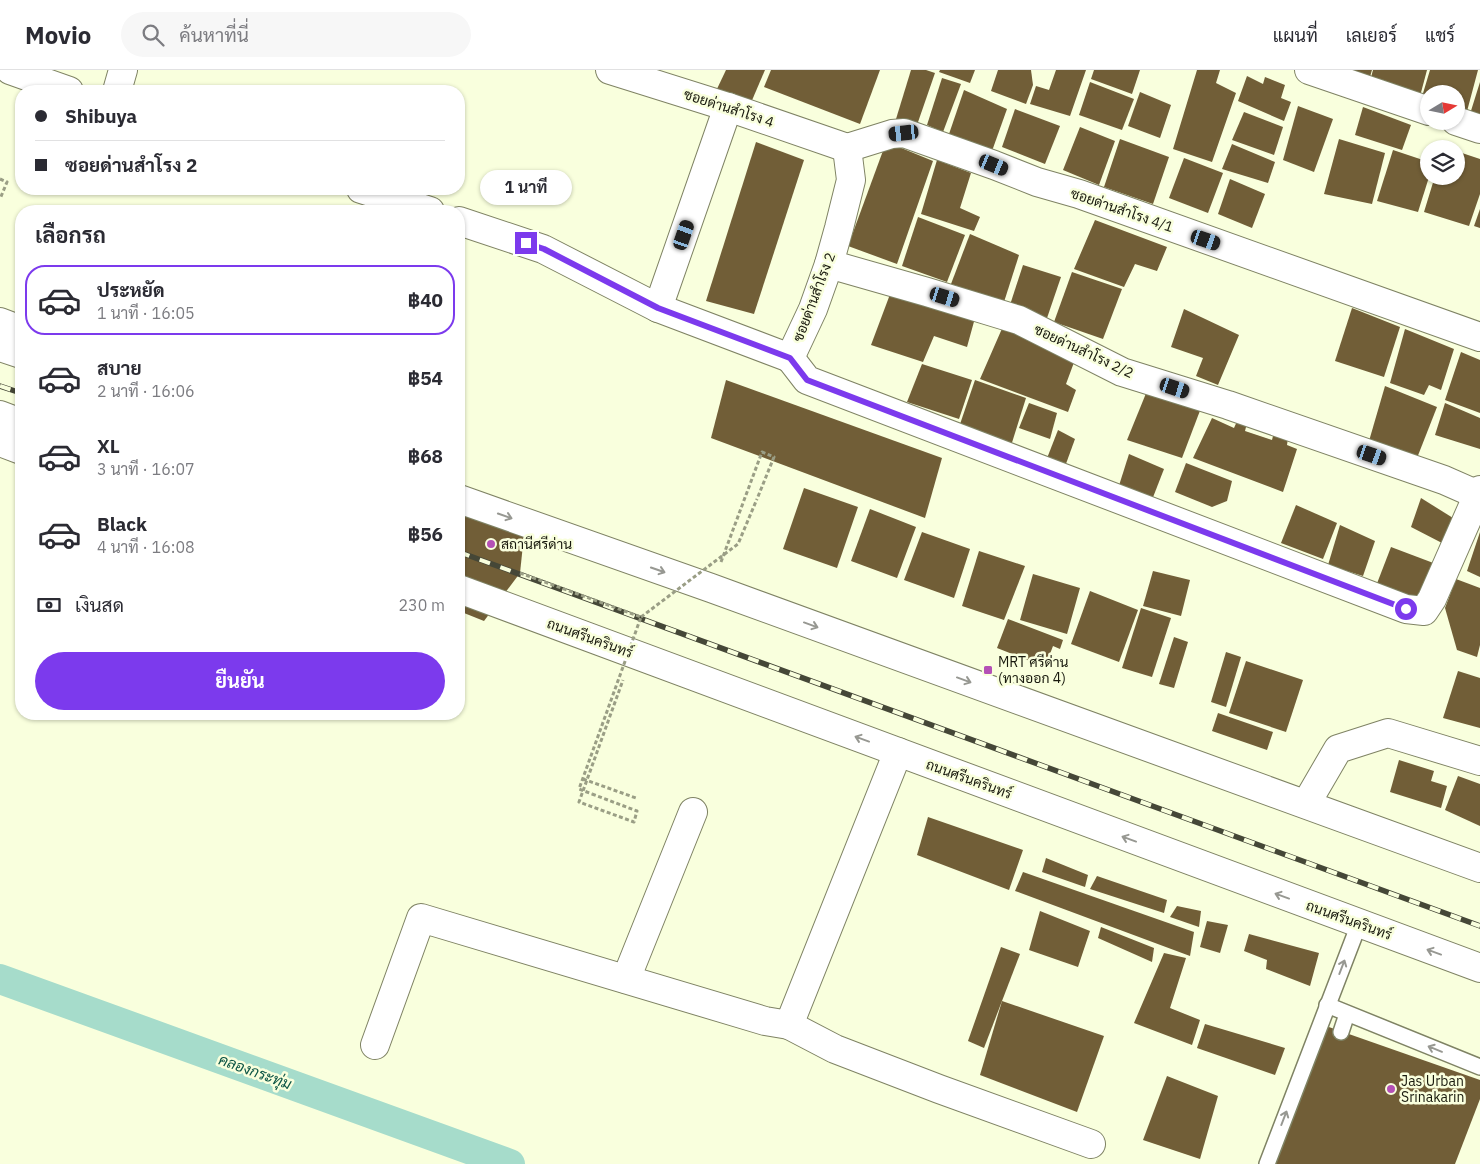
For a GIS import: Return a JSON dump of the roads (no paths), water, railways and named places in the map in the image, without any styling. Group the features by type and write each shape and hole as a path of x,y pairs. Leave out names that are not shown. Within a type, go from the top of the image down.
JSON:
{"street":[{"path":"10,70 52,85"},
{"path":"119,85 124,70"},
{"name":"ซอยด่านสำโรง 4","path":"610,70 728,107 847,148"},
{"path":"1308,70 1420,108"},
{"path":"658,308 728,107"},
{"path":"1465,124 1480,129"},
{"name":"ซอยด่านสำโรง 4/1","path":"847,148 892,134 904,133 1037,182 1079,194 1480,337"},
{"name":"ซอยด่านสำโรง 2","path":"465,223 544,249 658,308 790,358 813,309 830,264 840,228 850,180 847,148"},
{"path":"380,195 411,205"},
{"name":"ซอยด่านสำโรง 2/2","path":"830,264 1019,320 1122,372 1228,405 1479,493"},
{"path":"0,322 15,328"},
{"path":"0,348 15,352"},
{"path":"790,358 807,380 1406,609 1424,611 1432,599 1479,493"},
{"path":"0,415 15,421"},
{"path":"0,442 15,448"},
{"path":"465,502 711,588 1480,868"},
{"name":"ถนนศรีนครินทร์","path":"465,591 1480,968"},
{"path":"1306,804 1338,749 1388,733 1480,761"},
{"path":"789,1025 898,752"},
{"path":"626,979 693,812"},
{"path":"375,1045 421,918 765,1021 789,1025 835,1049 1091,1144"}],"lane":[{"path":"1267,1164 1359,924"},
{"path":"1327,1006 1480,1067"},
{"path":"1341,1032 1347,1014"}],"waterway":[{"name":"คลองกระทุ่ม","path":"0,979 510,1164"}],"railway":[{"path":"0,386 15,391"},
{"path":"465,554 1480,926"}],"place":[{"name":"สถานีศรีด่าน","path":"491,544"},
{"name":"MRT ศรีด่าน (ทางออก 4)","path":"988,670"},
{"name":"Jas Urban Srinakarin","path":"1391,1089"}]}
